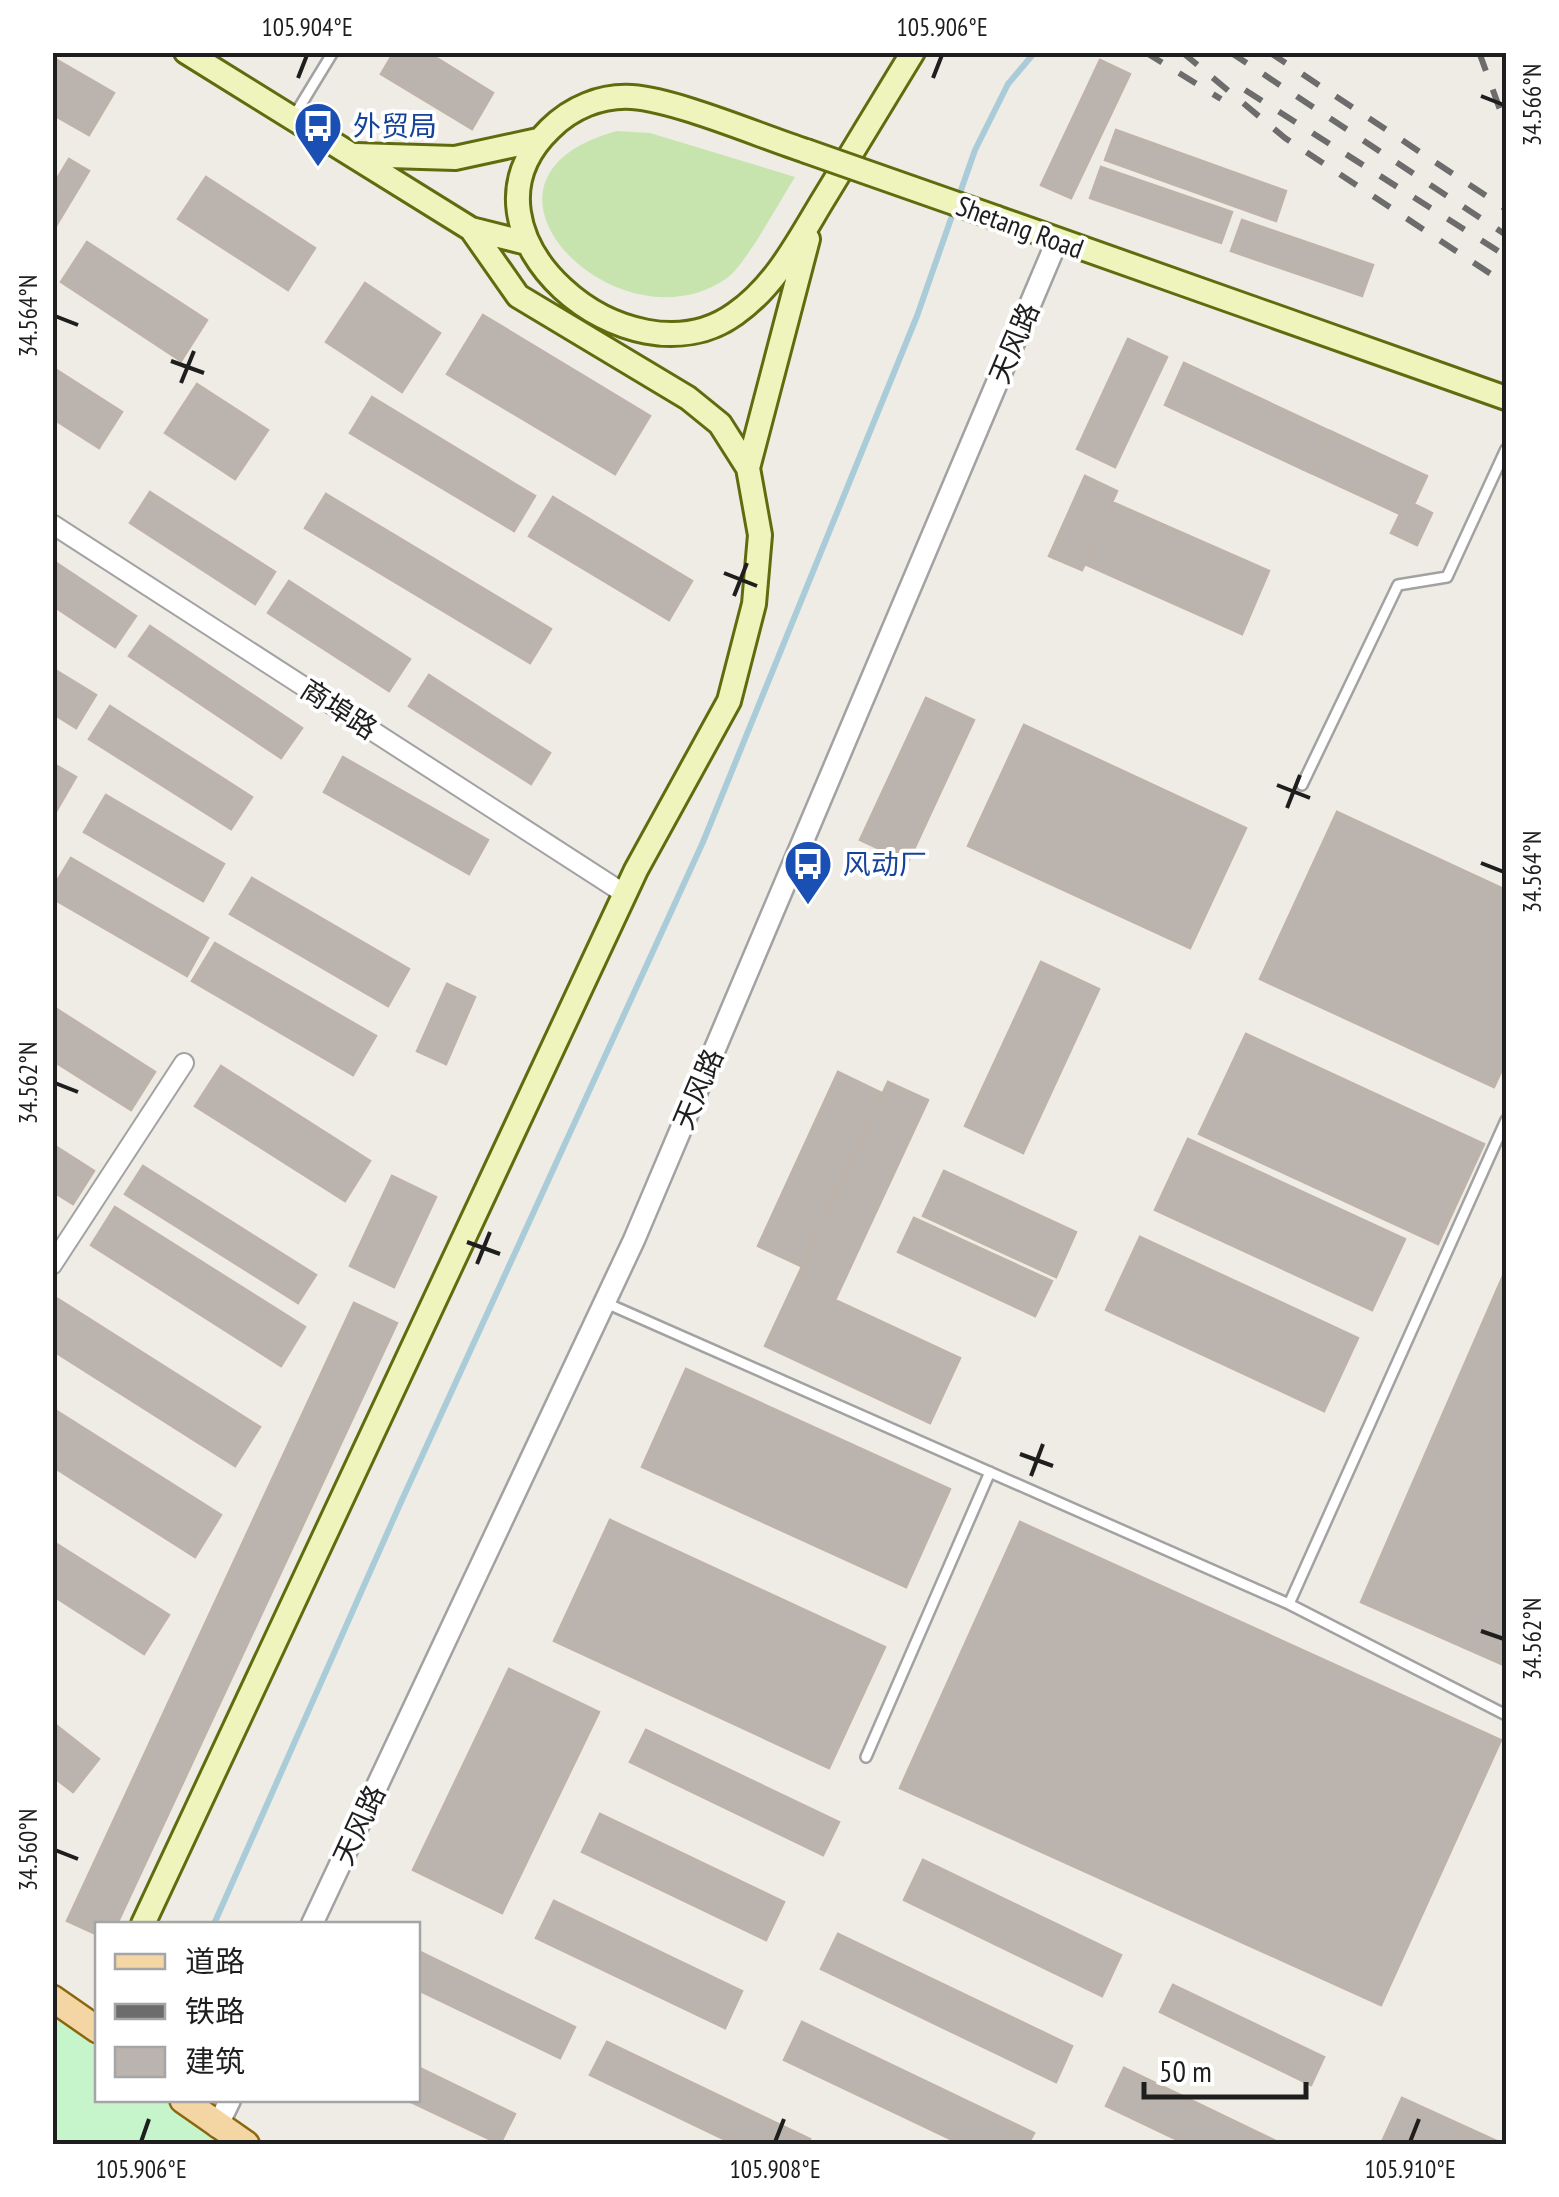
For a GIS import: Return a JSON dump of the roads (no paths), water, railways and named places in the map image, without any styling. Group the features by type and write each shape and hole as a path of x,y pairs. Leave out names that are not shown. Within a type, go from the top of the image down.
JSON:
{"main road":[{"path":"186,52 471,229 526,243"},
{"path":"538,140 522,172 518,208 526,243 546,273 575,302 619,324 657,334 696,332 733,317 763,292 913,52"},
{"name":"Shetang Road","path":"538,140 564,115 597,100 632,97 806,151 1506,398"},
{"path":"347,154 455,158 538,140"},
{"path":"748,468 816,212"},
{"path":"144,1922 625,894 729,701 754,604 760,535 748,468 720,424 688,398 518,296 471,229"},
{"path":"52,1998 95,2025"},
{"path":"185,2102 223,2136 246,2144"}],"street":[{"name":"天风路","path":"313,1922 606,1303 1057,241"},
{"name":"商埠路","path":"52,524 625,894"},
{"path":"52,1266 184,1063"},
{"path":"223,2136 230,2102"}],"lane":[{"path":"293,118 333,52"},
{"path":"1302,785 1398,585 1447,577 1506,449"},
{"path":"1289,1604 1506,1120"},
{"path":"606,1303 1289,1604 1506,1715"},
{"path":"866,1757 990,1472"}],"waterway":[{"path":"215,1922 401,1502 703,842 917,316 975,150 1008,84 1035,52"}],"railway":[{"path":"1145,52 1221,99"},
{"path":"1182,52 1285,138 1506,284"},
{"path":"1230,52 1506,235"},
{"path":"1269,52 1506,209"},
{"path":"1479,52 1506,126"},
{"path":"1245,90 1506,256"}],"place":[{"name":"外贸局","path":"318,168"},
{"name":"风动厂","path":"808,906"}]}
